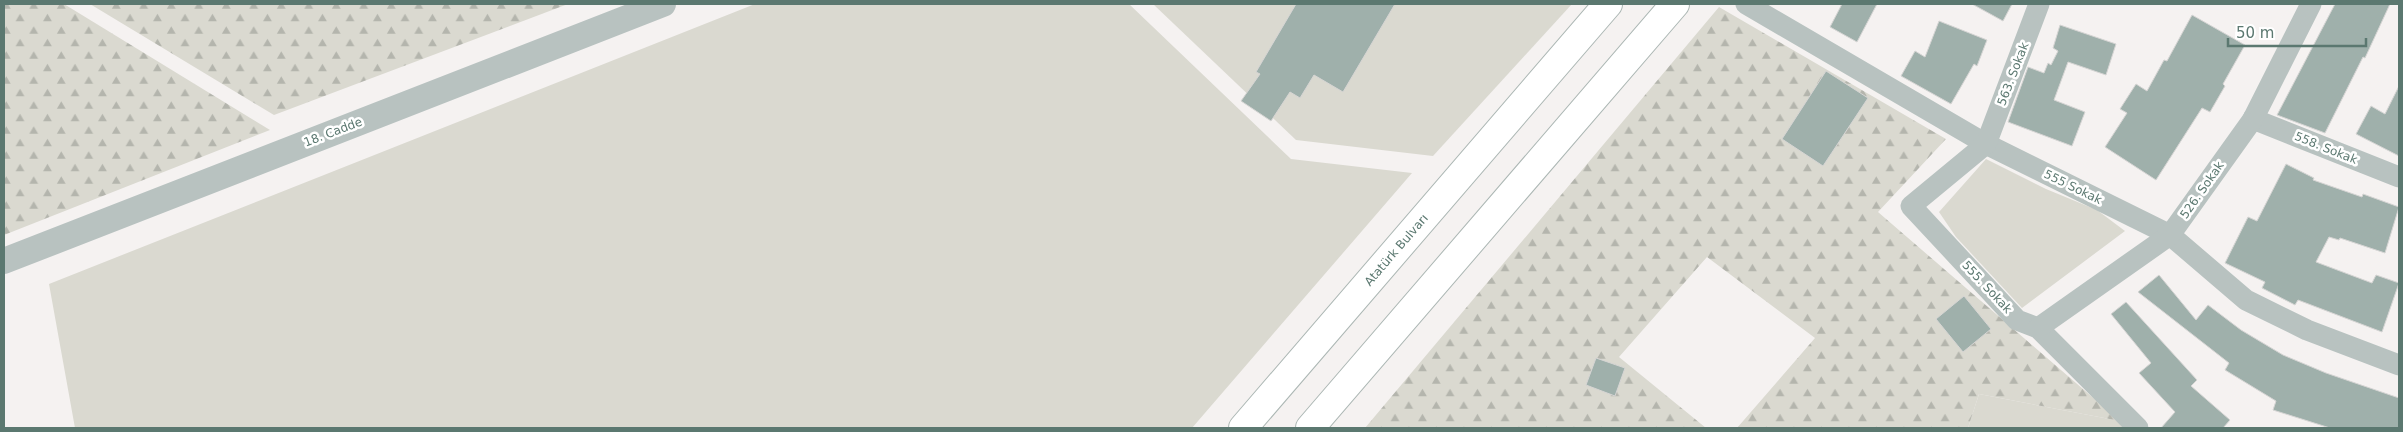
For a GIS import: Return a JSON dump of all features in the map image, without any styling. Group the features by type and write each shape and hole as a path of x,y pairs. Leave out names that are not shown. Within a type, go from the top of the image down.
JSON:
{"main road":[{"name":"Atatürk Bulvarı","path":"1243,428 1608,4"},
{"path":"1310,428 1675,4"}],"street":[{"name":"18. Cadde","path":"4,261 663,4"},
{"name":"555 Sokak","path":"1746,4 1986,144 2170,235 2246,300 2307,330 2399,365"},
{"name":"563. Sokak","path":"1986,144 2039,4"},
{"name":"526. Sokak","path":"2038,328 2170,235 2253,119 2311,4"},
{"name":"558. Sokak","path":"2253,119 2399,177"},
{"name":"555. Sokak","path":"1986,144 1911,206 2017,320 2038,328 2138,428"}],"green space":[{"path":"4,4 64,4 270,130 4,235"},
{"path":"90,4 568,4 274,115"},
{"path":"755,4 1129,4 1291,159 1412,173 1192,428 75,428 49,284"},
{"path":"1153,4 1572,4 1433,156 1296,140"},
{"path":"1719,7 1946,139 1878,212 2120,421 1979,394 1968,428 1737,428 1815,338 1707,257 1619,357 1706,428 1365,428"},
{"path":"1986,159 2046,189 2097,210 2125,231 2022,308 1956,237 1939,212"},
{"path":"1979,394 2120,421 2126,428 1968,428"}],"building":[{"path":"1296,4 1395,4 1343,92 1314,75 1300,98 1290,92 1271,121 1241,101 1260,74 1256,72"},
{"path":"1842,4 1877,4 1857,42 1830,27"},
{"path":"1972,4 2012,4 2003,21"},
{"path":"2335,4 2390,4 2365,58 2363,57 2325,133 2277,115"},
{"path":"2192,15 2245,45 2210,112 2202,108 2156,180 2105,147 2127,113 2120,109 2136,84 2147,91 2164,60 2167,61"},
{"path":"1939,21 1987,40 1977,66 1974,64 1951,104 1901,76 1915,51 1925,57"},
{"path":"2060,25 2116,44 2106,75 2068,62 2054,100 2085,112 2072,146 2008,122 2028,67 2044,73 2048,63 2051,65 2058,51 2053,48"},
{"path":"1826,71 1868,98 1823,166 1782,139"},
{"path":"2399,86 2399,156 2356,134 2371,106 2385,114"},
{"path":"2286,164 2314,178 2313,180 2362,197 2363,194 2399,207 2385,253 2340,238 2339,240 2329,237 2316,262 2372,283 2376,275 2399,283 2382,332 2298,300 2295,305 2262,288 2265,282 2225,263 2248,217 2257,221"},
{"path":"2159,275 2196,320 2208,305 2241,330 2283,355 2326,373 2399,398 2399,428 2330,428 2273,410 2276,401 2225,370 2229,363 2138,292"},
{"path":"1964,296 1991,329 1963,352 1936,319"},
{"path":"2126,302 2197,380 2191,386 2230,420 2223,428 2161,428 2175,412 2139,373 2151,363 2111,314"},
{"path":"1596,358 1625,368 1615,396 1586,385"}]}
